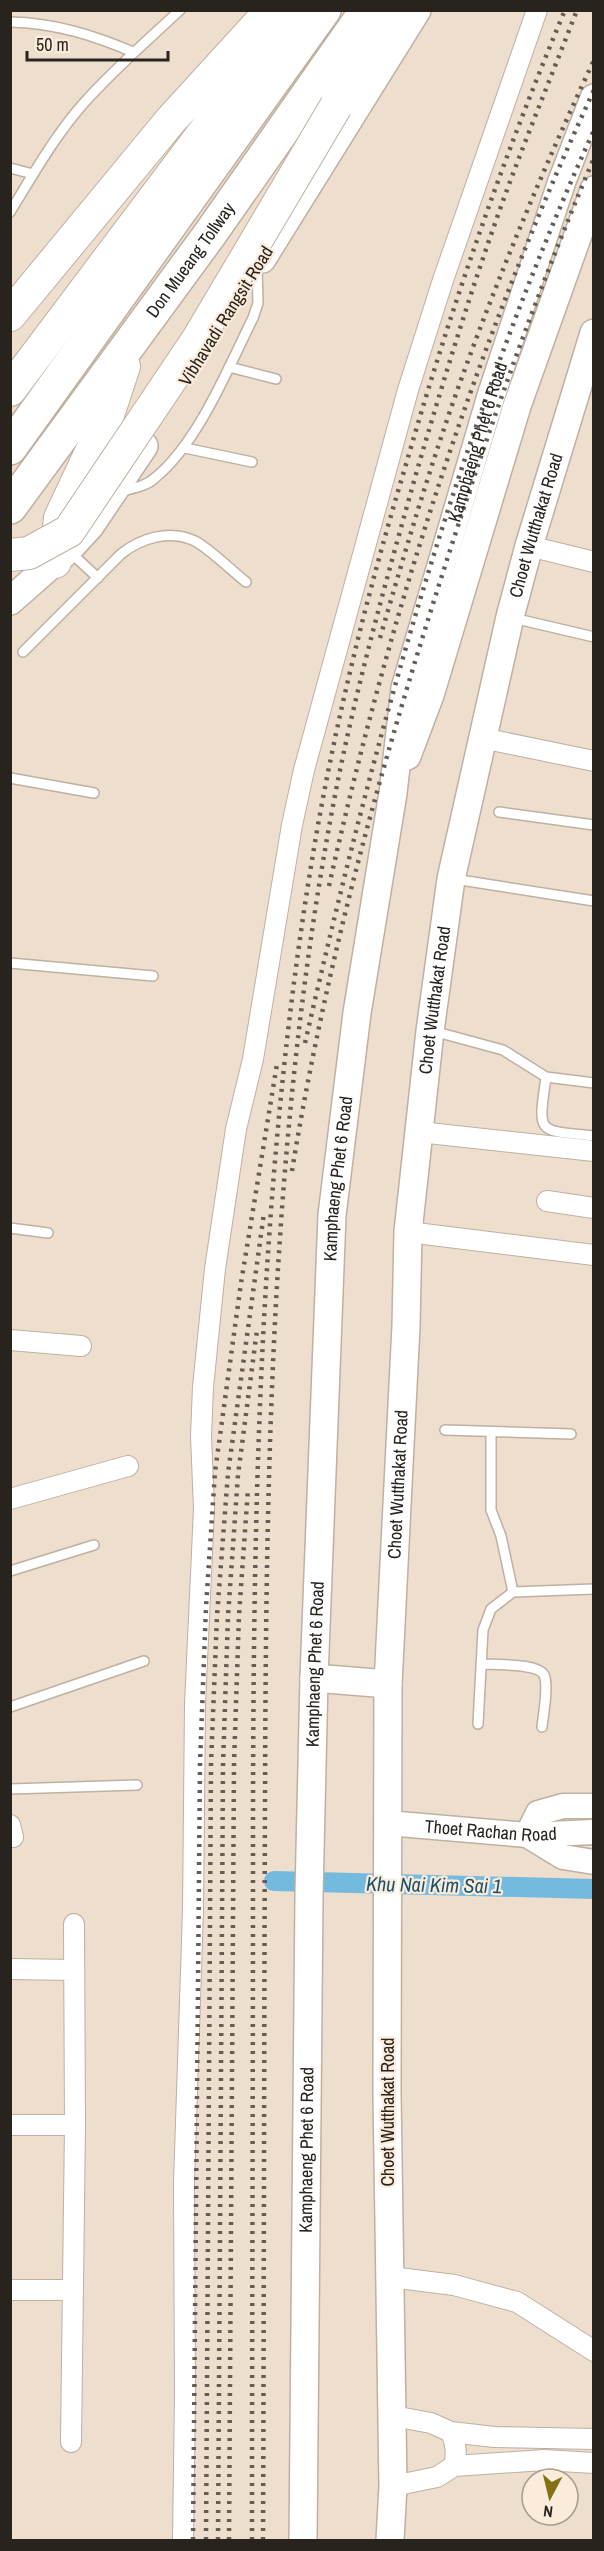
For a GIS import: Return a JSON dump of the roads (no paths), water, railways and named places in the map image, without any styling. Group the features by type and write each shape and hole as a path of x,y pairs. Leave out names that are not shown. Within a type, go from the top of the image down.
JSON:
{"highway":[{"path":"10,390 231,96 289,10"},
{"name":"Don Mueang Tollway","path":"10,448 324,10"},
{"name":"Don Mueang Tollway","path":"10,507 210,234 367,10"},
{"path":"10,523 379,10"},
{"path":"34,556 69,531 198,339 336,106 397,10"},
{"path":"10,315 171,120 261,22"},
{"path":"34,556 60,518 107,418 124,366"}],"main road":[{"name":"Vibhavadi Rangsit Road","path":"10,601 34,556 114,492 417,10"},
{"name":"Kamphaeng Phet 6 Road","path":"303,2541 309,1896 314,1678 332,1215 357,1013 393,793 405,688 491,396 562,181 594,98"},
{"name":"Kamphaeng Phet 6 Road","path":"393,793 430,695 518,406 594,190"},
{"name":"Choet Wutthakat Road","path":"390,2541 393,2416 387,1901 388,1684 406,1326 408,1232 430,1031 452,879 510,617 529,546 588,366 594,333"},
{"path":"314,1678 388,1684"}],"street":[{"path":"183,2541 184,2183 193,1910 195,1704 204,1509 201,1436 215,1269 236,1129 253,1059 292,825 309,750 408,390 443,280 537,10"},
{"path":"529,546 594,562"},
{"path":"482,738 594,761"},
{"path":"419,1132 594,1151"},
{"path":"547,1202 594,1208"},
{"path":"408,1232 594,1255"},
{"path":"10,1340 81,1346"},
{"path":"10,1499 128,1466"},
{"path":"594,1806 563,1806 538,1813 527,1834 563,1857 594,1862"},
{"name":"Thoet Rachan Road","path":"387,1823 527,1834 594,1832"},
{"path":"71,2442 75,2125 74,1924"},
{"path":"10,1970 74,1970"},
{"path":"10,2125 75,2125"},
{"path":"391,2277 454,2285 517,2302 594,2351"},
{"path":"10,2290 72,2290"},
{"path":"393,2416 431,2423 451,2432 494,2437 594,2439"},
{"path":"451,2432 456,2448 454,2466"},
{"path":"393,2486 437,2477 454,2466 544,2460 594,2463"}],"lane":[{"path":"10,212 39,164 82,106 133,52 180,10"},
{"path":"10,22 59,26 93,35 133,52"},
{"path":"10,168 33,174"},
{"path":"114,492 141,486 155,478 185,448 229,367 258,303 257,267"},
{"path":"10,377 54,331"},
{"path":"229,367 276,379"},
{"path":"185,448 252,462"},
{"path":"23,652 133,544 159,536 195,542 246,582"},
{"path":"34,556 98,578"},
{"path":"510,617 594,637"},
{"path":"10,778 94,793"},
{"path":"499,812 594,825"},
{"path":"452,879 594,901"},
{"path":"10,963 153,976"},
{"path":"430,1031 503,1050 546,1077 594,1083"},
{"path":"546,1077 540,1119 544,1126 551,1131 594,1137"},
{"path":"10,1228 48,1233"},
{"path":"445,1430 571,1434"},
{"path":"491,1432 491,1510 501,1536 513,1592"},
{"path":"10,1570 94,1545"},
{"path":"478,1724 483,1630 491,1609 513,1592 594,1590"},
{"path":"10,1707 144,1661"},
{"path":"481,1664 527,1667 540,1671 545,1676 542,1727"},
{"path":"10,1789 137,1785"}],"waterway":[{"name":"Khu Nai Kim Sai 1","path":"274,1881 594,1889"}],"railway":[{"path":"252,2540 253,1727 258,1468 271,1210 298,953 318,825 336,733 357,642 394,506 479,234 520,121 565,10"},
{"path":"263,2540 267,1545 277,1287 286,1159 299,1030 316,902 339,775 385,586 416,474 473,289 511,179 577,10"},
{"path":"380,638 426,483 472,349 521,224 594,60"},
{"path":"329,886 380,682 440,481 511,283 594,90"},
{"path":"305,1043 361,810 426,579 503,352 546,240 594,130"},
{"path":"292,1171 333,964 386,758 406,690 505,389 547,273 594,158"},
{"path":"193,2540 200,1764 206,1607 215,1472 241,1283 277,1064"},
{"path":"206,2540 211,1764 217,1616 228,1473 264,1213"},
{"path":"218,2540 223,1765 228,1616 238,1475 257,1330"},
{"path":"229,2540 234,1764 239,1615 248,1489"}]}
